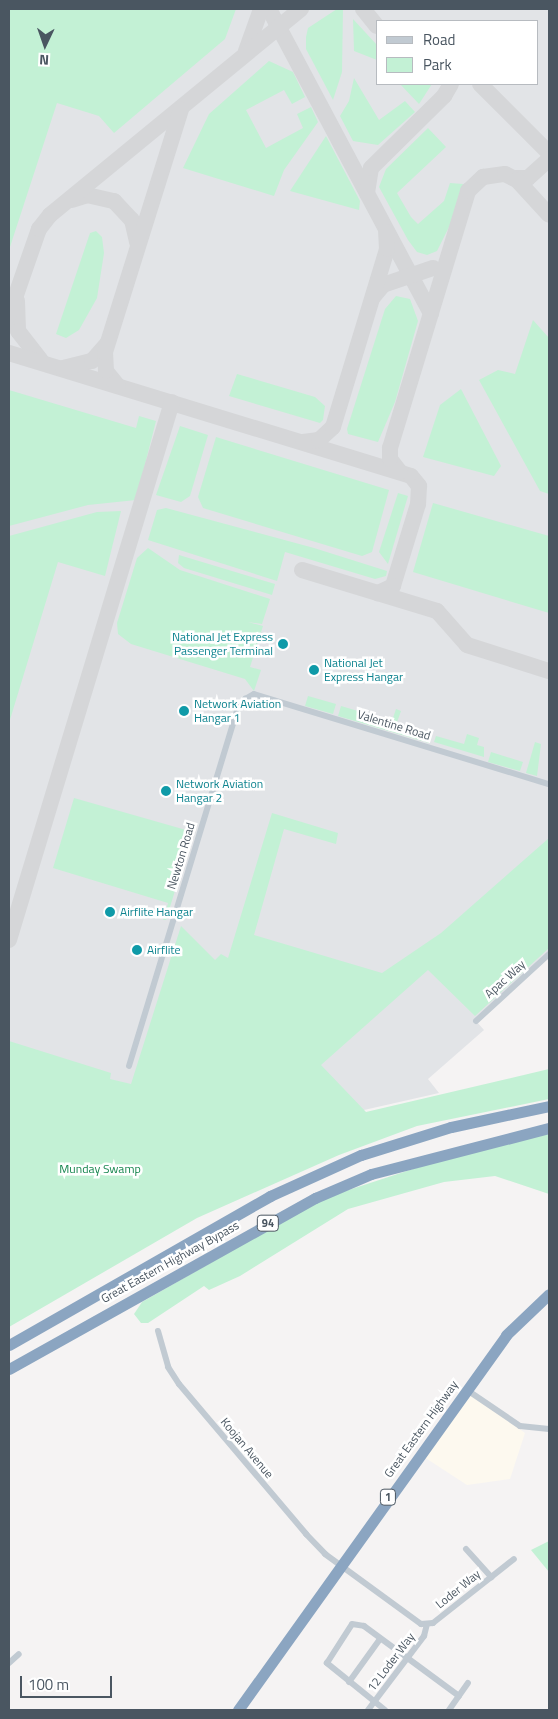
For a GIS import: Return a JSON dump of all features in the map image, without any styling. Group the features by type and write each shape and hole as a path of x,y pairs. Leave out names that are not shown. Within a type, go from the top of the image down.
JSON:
{"highway":[{"name":"Great Eastern Highway Bypass","path":"9,1345 270,1196 361,1154 451,1127 549,1106"},
{"name":"Great Eastern Highway Bypass","path":"9,1370 315,1198 371,1174 549,1128"},
{"name":"Great Eastern Highway","path":"238,1710 466,1390 515,1325 549,1294"}],"street":[{"name":"Valentine Road","path":"237,710 254,694 549,784"},
{"name":"Newton Road","path":"129,1066 237,710"},
{"name":"Apac Way","path":"476,1021 549,954"},
{"name":"Koojan Avenue","path":"158,1331 168,1367 178,1384 306,1534 340,1566"},
{"path":"466,1390 520,1426 549,1429"},
{"path":"466,1549 491,1577"},
{"name":"Loder Way","path":"427,1624 514,1559"},
{"path":"340,1566 421,1624 427,1624"},
{"path":"385,1710 329,1665 327,1658 352,1624 380,1639 459,1696"},
{"name":"12 Loder Way","path":"368,1710 424,1636 427,1624"},
{"path":"350,1682 380,1639"},
{"path":"9,1663 19,1654"},
{"path":"449,1710 468,1683"}],"shaded area":[{"path":"9,9 549,9 549,954 476,1021 484,1030 428,1079 439,1093 364,1110 307,1147 9,1055"},
{"path":"465,1391 525,1433 510,1479 467,1485 421,1455"}],"green space":[{"path":"9,9 236,9 225,39 114,133 99,116 57,103 9,250"},
{"path":"337,9 343,9 342,72 333,100 306,49 306,37 308,28"},
{"path":"353,19 376,44 376,60 354,51"},
{"path":"269,61 293,72 305,97 292,104 284,90 246,110 266,148 303,128 297,114 311,107 318,122 284,170 274,196 183,168 209,114"},
{"path":"354,78 379,120 405,101 415,112 378,145 353,141 340,116 349,101"},
{"path":"401,85 431,85 419,104"},
{"path":"428,128 446,147 397,193 411,217 418,224 444,201 450,183 463,184 451,223 437,251 427,255 417,252 408,240 379,187 386,169"},
{"path":"326,136 360,201 359,210 290,191"},
{"path":"96,231 102,237 104,253 97,298 79,330 66,338 56,334 90,233"},
{"path":"396,296 410,299 418,321 395,402 378,442 348,434 347,429 385,309"},
{"path":"533,320 549,338 549,494 540,491 479,380 498,370 515,374"},
{"path":"237,374 315,397 325,406 323,420 320,423 229,396"},
{"path":"461,389 501,466 494,476 423,457 440,405"},
{"path":"9,390 136,428 139,416 156,421 136,500 88,505 9,526"},
{"path":"180,426 208,435 190,496 181,502 156,495"},
{"path":"216,437 389,490 372,552 362,556 203,508 198,497"},
{"path":"398,493 408,496 388,564 379,552"},
{"path":"433,503 549,536 549,613 413,572"},
{"path":"166,508 314,548 387,571 386,576 375,579 285,552 277,581 148,540 157,510"},
{"path":"121,511 105,576 58,562 9,723 9,536 97,512"},
{"path":"148,548 180,570 270,599 262,624 248,622 263,626 250,667 261,670 254,691 245,679 131,644 118,634 117,623 137,558"},
{"path":"179,555 275,584 272,595 184,568 178,563"},
{"path":"308,696 336,704 333,714 305,706"},
{"path":"341,706 392,721 396,709 401,711 396,725 431,735 429,743 338,716"},
{"path":"467,734 479,738 477,745 484,747 484,757 434,742 436,736 464,744"},
{"path":"535,742 541,744 537,776 526,773"},
{"path":"491,752 523,762 520,771 488,762"},
{"path":"74,798 193,832 166,920 163,920 168,903 53,868"},
{"name":"Munday Swamp","path":"272,813 338,833 336,844 284,829 254,935 382,973 441,933 549,838 549,948 475,1016 428,970 321,1065 366,1112 549,1069 549,1099 417,1126 339,1155 197,1218 9,1327 9,1041 111,1073 110,1079 131,1084 181,926 215,960 221,954 228,958"},
{"path":"549,1132 549,1194 495,1176 444,1182 348,1209 240,1276 209,1290 204,1286 148,1323 141,1323 134,1314 142,1302 324,1198 459,1154"},
{"path":"549,1541 549,1572 531,1550"}],"taxiway":[{"path":"246,51 261,9"},
{"path":"269,9 431,314"},
{"path":"9,315 39,229 50,215 301,9"},
{"path":"363,9 376,25"},
{"path":"367,193 371,168 444,96 450,85"},
{"path":"481,85 549,153"},
{"path":"118,386 106,371 105,352 181,110"},
{"path":"513,178 528,178 549,159"},
{"path":"400,472 390,459 390,448 468,191 483,177 505,174 517,180 549,215"},
{"path":"72,200 87,195 114,201 132,220 137,242"},
{"path":"303,442 319,440 333,427 387,249 386,232"},
{"path":"373,297 383,285 433,268"},
{"path":"17,301 18,331 41,360"},
{"path":"63,368 92,361 107,344"},
{"path":"9,353 411,476 419,486 418,504 393,586 378,593"},
{"path":"9,940 172,402"},
{"path":"302,570 437,611 467,645 549,671"}],"place":[{"name":"National Jet Express Passenger Terminal","path":"283,644"},
{"name":"National Jet Express Hangar","path":"314,670"},
{"name":"Network Aviation Hangar 1","path":"184,711"},
{"name":"Network Aviation Hangar 2","path":"166,791"},
{"name":"Airflite Hangar","path":"110,912"},
{"name":"Airflite","path":"137,950"}]}
